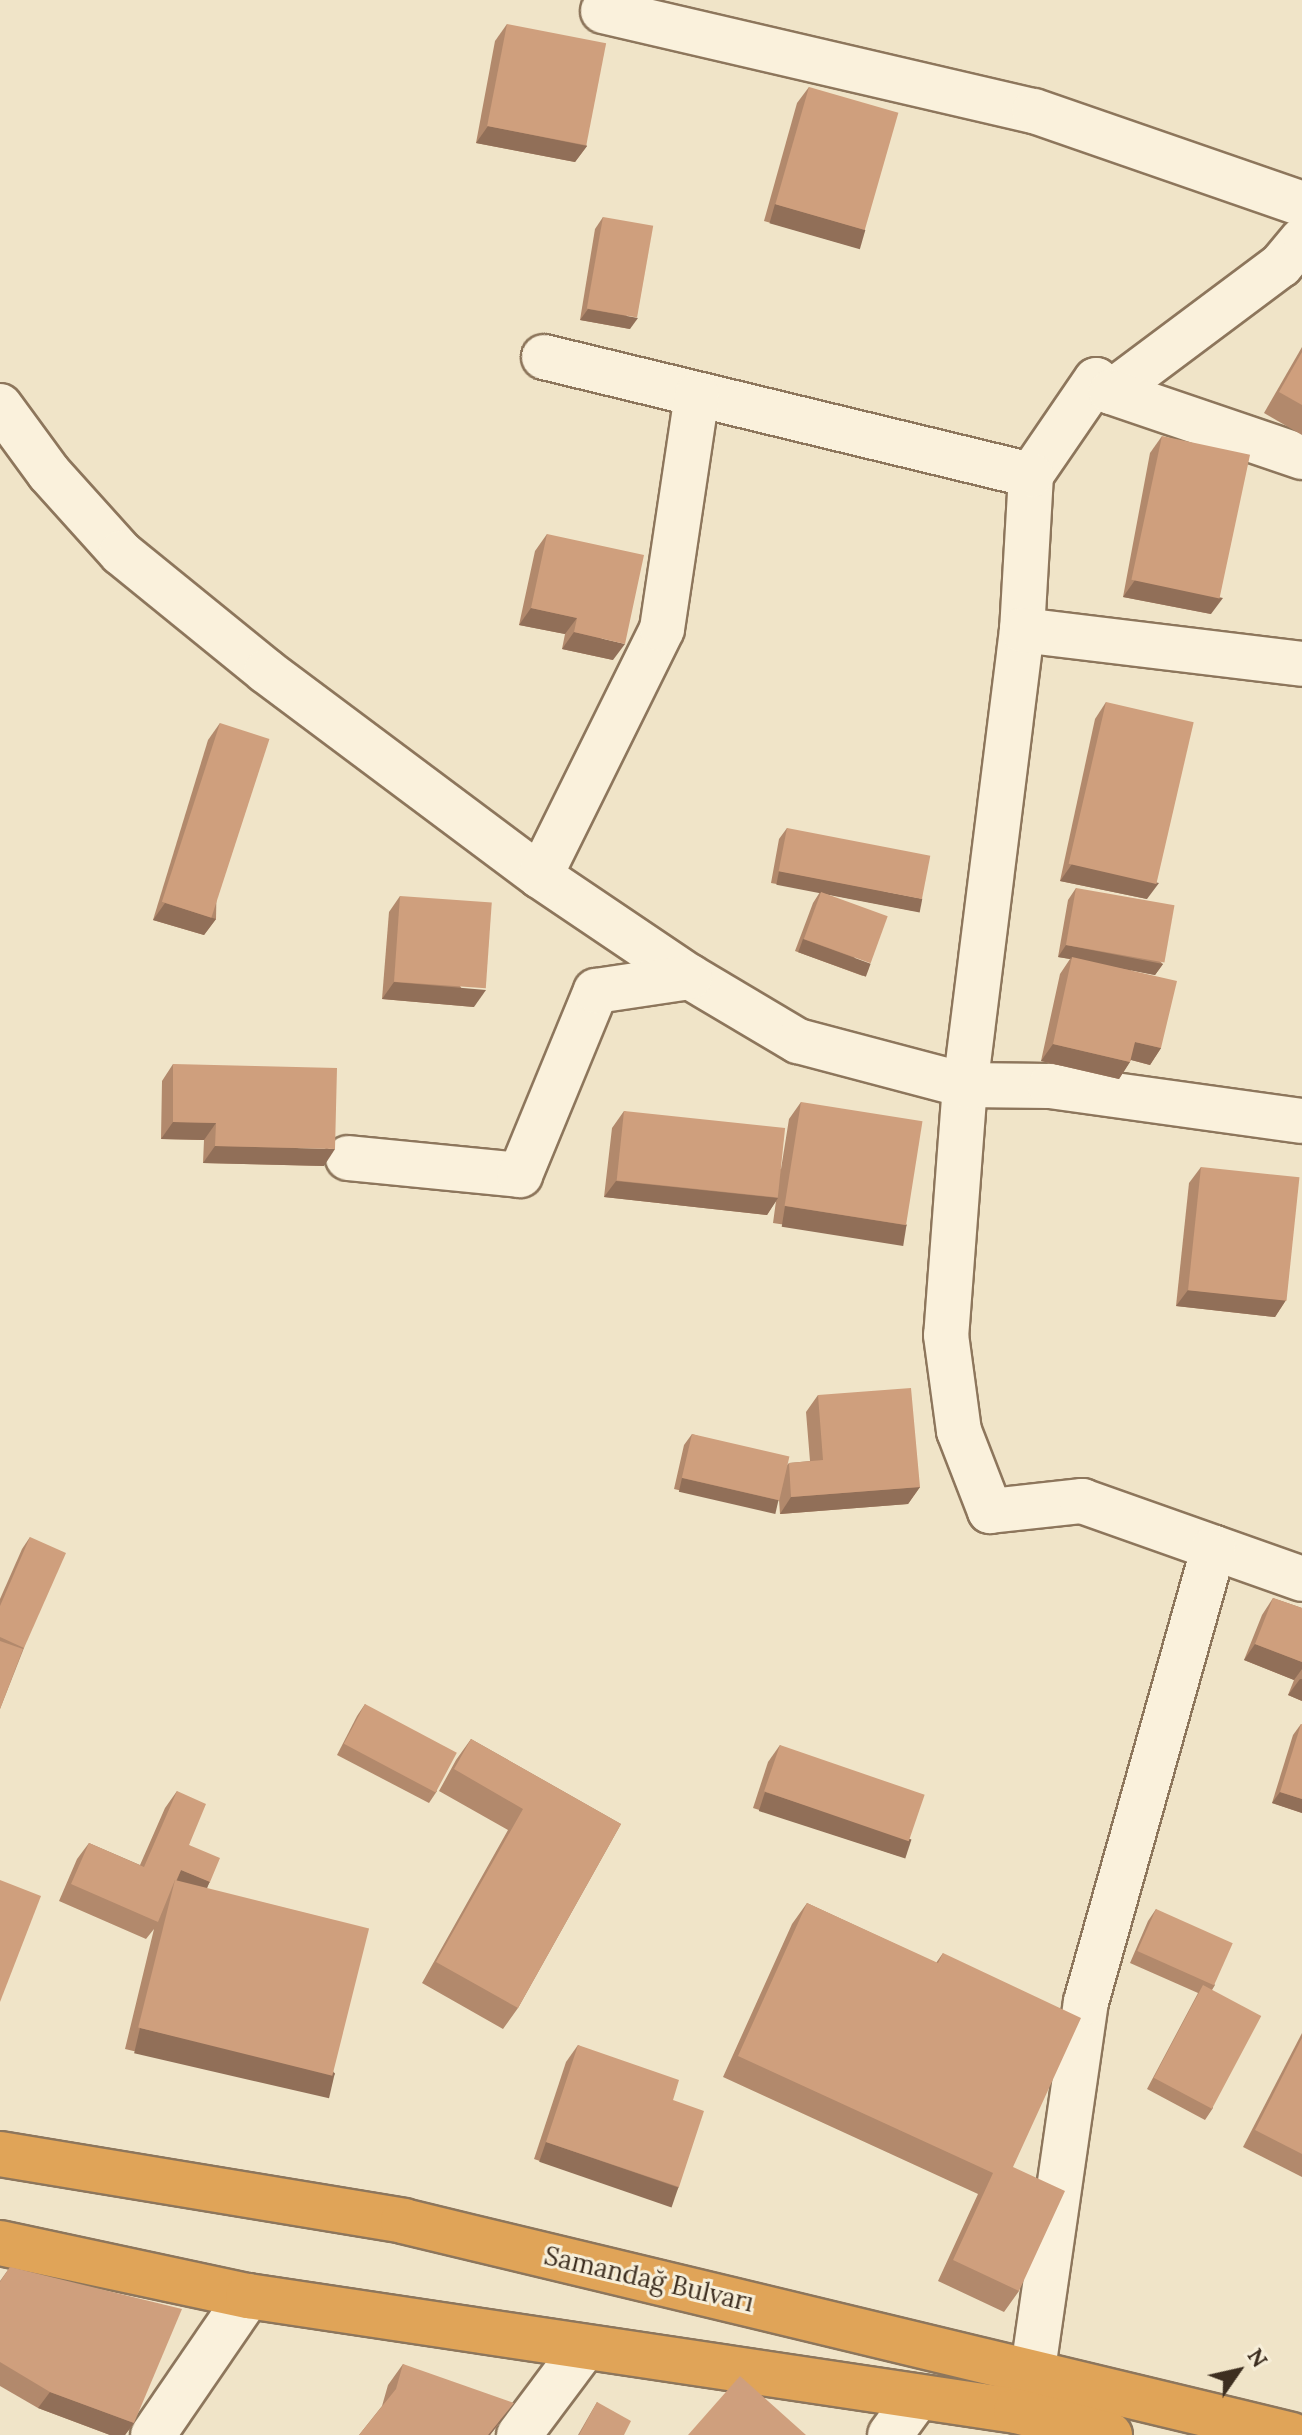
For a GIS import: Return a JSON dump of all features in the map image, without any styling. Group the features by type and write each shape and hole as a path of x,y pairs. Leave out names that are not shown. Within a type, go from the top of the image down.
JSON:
{"highway":[{"name":"Samandağ Bulvarı","path":"0,2154 403,2221 1033,2369 1292,2435"},
{"path":"0,2243 248,2296 1016,2411 1110,2435"}],"street":[{"path":"603,11 1034,111 1302,204"},
{"path":"1111,392 1281,265 1302,240"},
{"path":"544,357 1031,475"},
{"path":"1302,457 1111,392 1096,380 1031,475 1022,630 965,1085 946,1335 959,1431 990,1511 1082,1501 1302,1579"},
{"path":"540,876 662,629 697,396"},
{"path":"0,406 49,473 121,553 329,720 540,876 690,977 798,1041 965,1085 1050,1086 1302,1121"},
{"path":"1022,630 1302,664"},
{"path":"348,1158 520,1175 596,991 690,977"},
{"path":"1033,2369 1086,2002 1214,1548"},
{"path":"153,2435 248,2296"},
{"path":"519,2435 584,2348"},
{"path":"890,2435 917,2398"}],"building":[{"path":"507,24 606,43 586,145 487,126"},
{"path":"809,87 898,113 865,230 775,204"},
{"path":"603,217 653,226 637,317 587,309"},
{"path":"1302,352 1302,405 1279,392"},
{"path":"1162,436 1250,455 1219,598 1131,580"},
{"path":"547,534 644,555 625,644 574,632 577,618 531,608"},
{"path":"1106,702 1194,722 1156,884 1069,864"},
{"path":"220,723 269,739 211,918 162,902"},
{"path":"787,828 930,856 922,899 779,871"},
{"path":"1076,888 1174,905 1164,962 1066,945"},
{"path":"821,892 888,916 871,963 804,939"},
{"path":"400,896 492,902 486,988 394,982"},
{"path":"1072,957 1177,981 1161,1048 1135,1042 1130,1062 1053,1044"},
{"path":"173,1064 337,1068 335,1149 215,1146 216,1123 173,1122"},
{"path":"801,1102 922,1121 906,1225 785,1206"},
{"path":"624,1111 785,1128 778,1198 617,1181"},
{"path":"1201,1167 1299,1177 1286,1301 1188,1290"},
{"path":"911,1388 920,1487 791,1497 789,1463 823,1460 818,1395"},
{"path":"692,1434 789,1456 779,1500 682,1478"},
{"path":"30,1537 66,1553 24,1648 0,1637 0,1606"},
{"path":"1273,1598 1302,1608 1302,1662 1255,1644"},
{"path":"0,1641 23,1649 0,1709"},
{"path":"365,1704 457,1753 436,1793 344,1744"},
{"path":"1302,1724 1302,1799 1280,1792"},
{"path":"471,1739 621,1824 518,2008 436,1962 523,1809 454,1769"},
{"path":"780,1745 925,1795 909,1841 764,1791"},
{"path":"177,1791 206,1804 189,1845 220,1858 210,1882 181,1870 158,1922 71,1884 89,1843 144,1867"},
{"path":"0,1880 41,1896 0,2002"},
{"path":"175,1880 369,1928 332,2076 138,2027"},
{"path":"807,1903 938,1963 943,1953 1081,2018 1013,2167 1065,2191 1019,2291 953,2260 993,2173 738,2056"},
{"path":"1156,1909 1233,1943 1214,1985 1137,1951"},
{"path":"1203,1985 1261,2016 1212,2109 1154,2078"},
{"path":"1302,2038 1302,2154 1255,2130"},
{"path":"578,2045 679,2080 673,2100 704,2111 679,2187 546,2142"},
{"path":"10,2267 182,2309 134,2423 50,2392 0,2362 0,2282"},
{"path":"403,2364 514,2403 488,2435 359,2435 396,2389"},
{"path":"740,2376 806,2435 688,2435"},
{"path":"597,2402 631,2421 624,2435 579,2435"}]}
